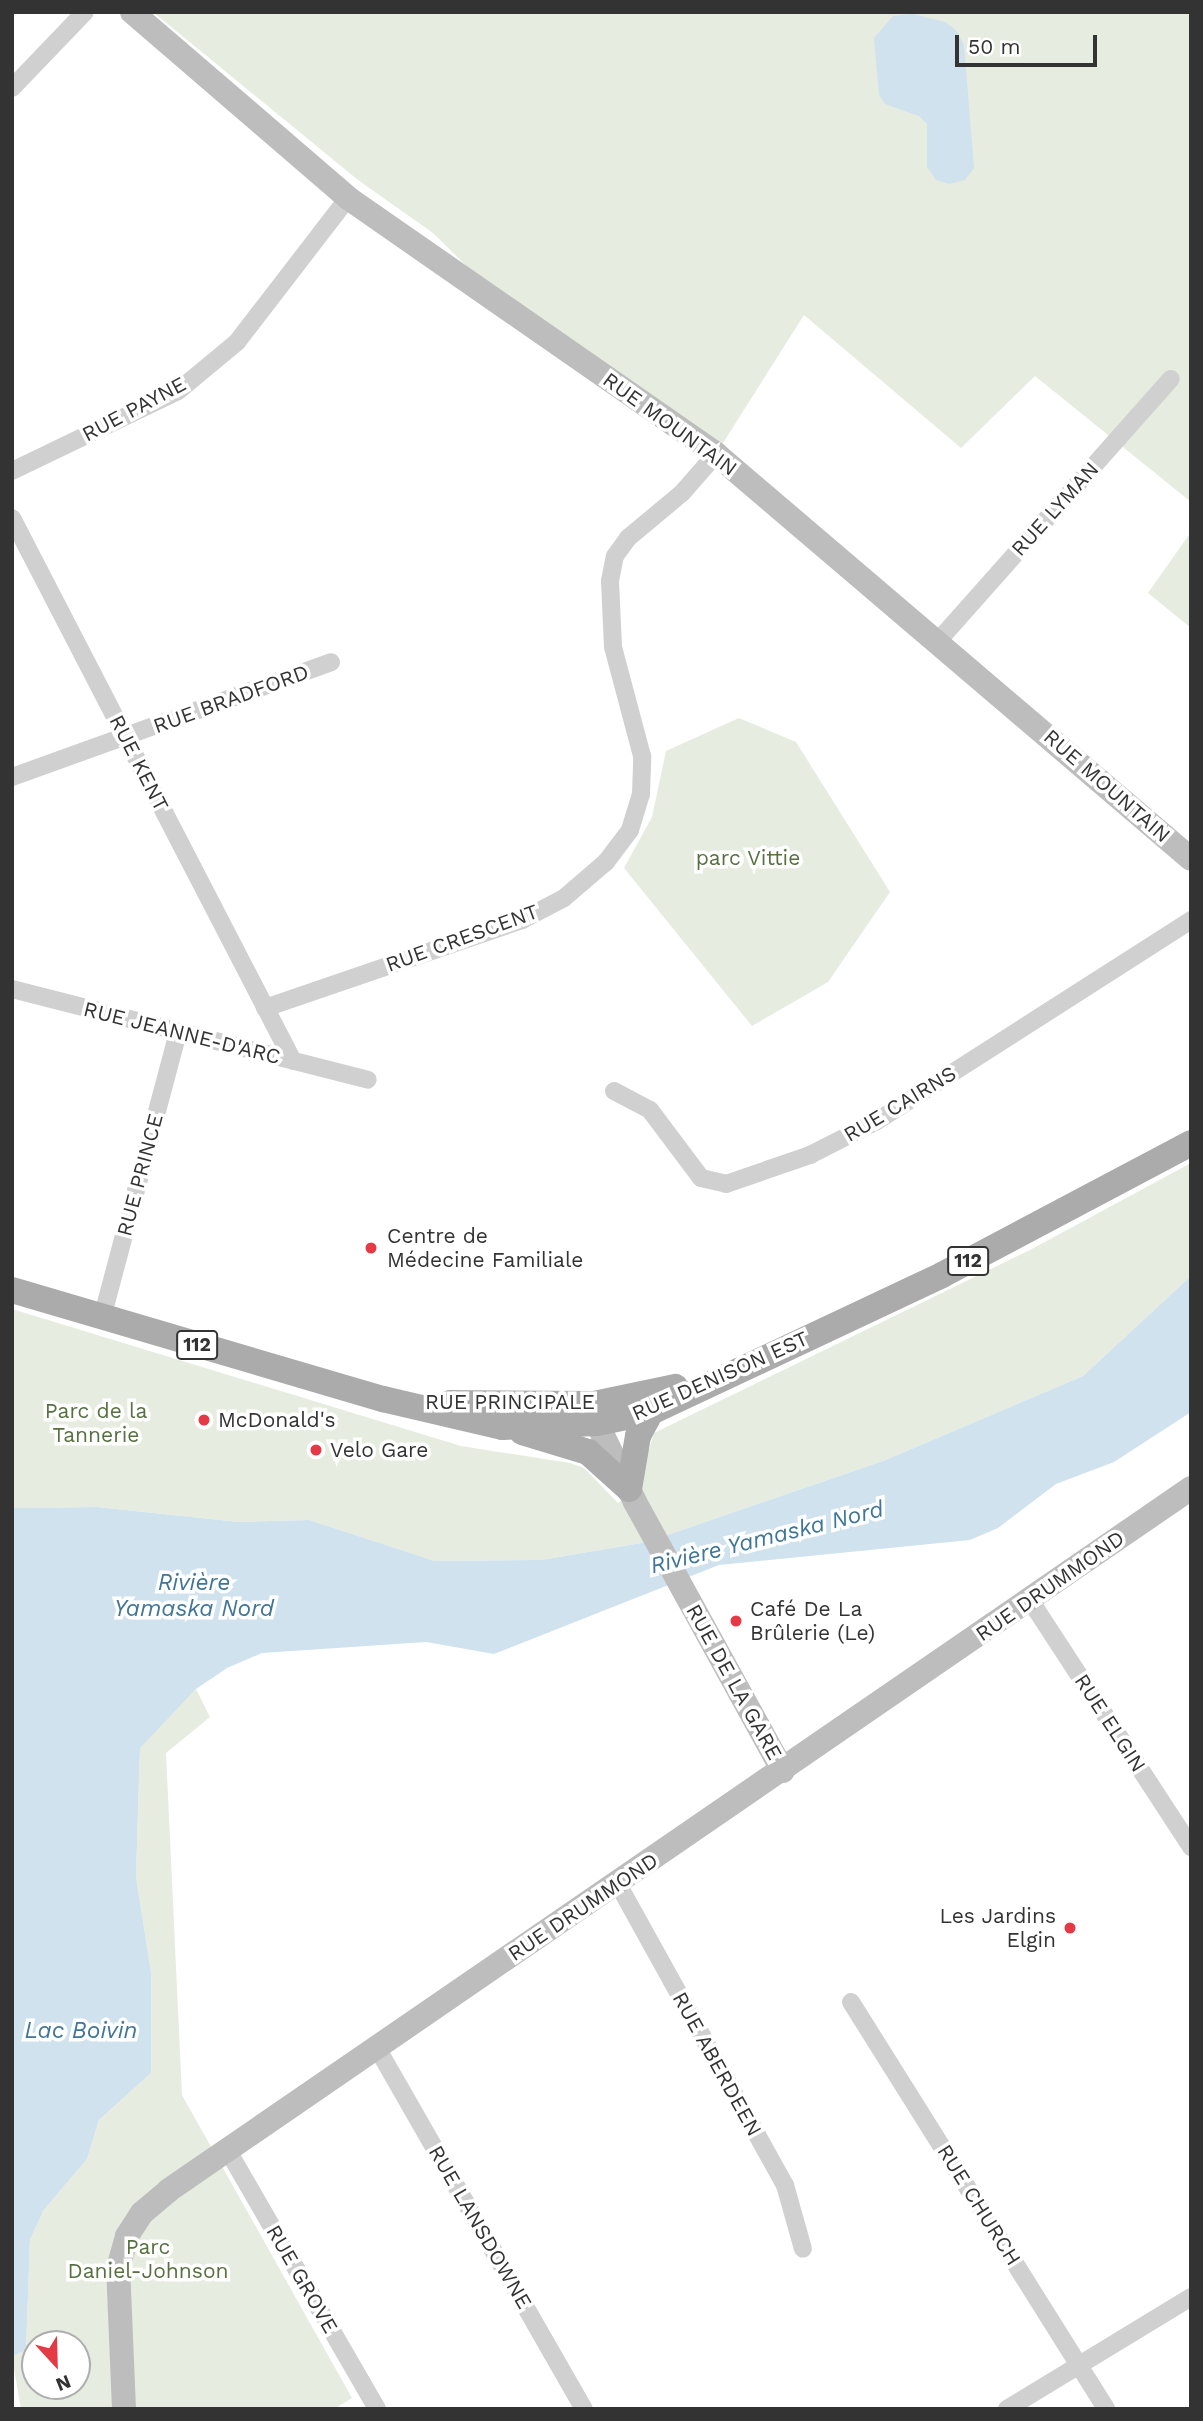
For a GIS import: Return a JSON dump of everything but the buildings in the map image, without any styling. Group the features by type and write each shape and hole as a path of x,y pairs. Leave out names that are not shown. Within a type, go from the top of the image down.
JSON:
{"main road":[{"name":"RUE DENISON EST","path":"12,1290 401,1402 502,1427 596,1414 651,1412 942,1275 1191,1143"},
{"name":"RUE PRINCIPALE","path":"401,1402 596,1414 741,1368"},
{"path":"632,1496 638,1436 651,1412"},
{"path":"502,1427 588,1452 632,1496"}],"street":[{"path":"12,88 85,12"},
{"name":"RUE MOUNTAIN","path":"132,12 348,198 716,454 939,640 1191,859"},
{"name":"RUE PAYNE","path":"12,471 178,391 237,342 348,198"},
{"name":"RUE LYMAN","path":"939,640 1171,379"},
{"name":"RUE CRESCENT","path":"265,1007 522,920 564,898 606,862 630,830 641,794 642,756 612,647 610,581 615,556 628,538 681,493 716,454"},
{"name":"RUE KENT","path":"12,518 265,1007"},
{"name":"RUE BRADFORD","path":"12,777 331,663"},
{"name":"RUE CAIRNS","path":"614,1091 650,1110 701,1178 726,1184 810,1156 877,1121 1191,920"},
{"name":"RUE JEANNE-D'ARC","path":"12,989 293,1061"},
{"name":"RUE JEANNE-D'ARC","path":"265,1007 293,1061"},
{"name":"RUE PRINCE","path":"102,1318 178,1032"},
{"path":"293,1061 368,1080"},
{"name":"RUE DE LA GARE","path":"596,1414 632,1496 783,1771"},
{"name":"RUE DRUMMOND","path":"124,2409 118,2268 127,2236 142,2213 228,2149 376,2046 618,1884 1191,1488"},
{"name":"RUE ELGIN","path":"1030,1600 1191,1847"},
{"name":"RUE ABERDEEN","path":"618,1884 785,2185 803,2249"},
{"name":"RUE CHURCH","path":"851,2002 1106,2409"},
{"name":"RUE LANSDOWNE","path":"376,2046 584,2409"},
{"name":"RUE GROVE","path":"228,2149 377,2409"},
{"path":"1007,2409 1191,2297"}],"green space":[{"path":"153,12 1191,12 1191,502 1035,376 961,448 804,315 716,454 522,321 433,233 358,180"},
{"path":"1191,532 1191,628 1148,593"},
{"name":"parc Vittie","path":"739,718 796,742 890,892 828,982 752,1026 624,868 652,817 666,751"},
{"name":"Parc de la Tannerie","path":"1191,1163 1191,1276 1083,1376 883,1461 647,1542 541,1560 435,1561 309,1520 239,1522 97,1507 12,1508 12,1309 461,1446 570,1463 584,1468 618,1503 636,1492 654,1433 1030,1250"},
{"name":"Parc Daniel-Johnson","path":"196,1689 210,1717 166,1753 182,2095 352,2398 334,2409 21,2409 12,2357 21,2352 21,2400 91,2400 91,2330 27,2330 30,2240 43,2211 87,2159 99,2120 151,2073 151,1972 136,1877 140,1747"}],"water":[{"path":"913,14 945,22 956,30 964,45 974,168 965,180 949,184 936,180 927,167 927,124 919,116 885,104 879,95 874,38 893,16"},
{"path":"1191,1276 1191,1412 1114,1462 1056,1484 998,1528 970,1540 719,1565 494,1654 426,1642 262,1653 227,1668 196,1689 140,1748 136,1877 151,1972 151,2073 99,2120 87,2159 43,2211 30,2240 27,2330 21,2330 21,2352 12,2357 12,1508 97,1507 239,1522 309,1520 435,1561 541,1560 647,1542 883,1461 1083,1376"}],"place":[{"name":"Centre de Médecine Familiale","path":"371,1248"},
{"name":"McDonald's","path":"204,1420"},
{"name":"Velo Gare","path":"316,1450"},
{"name":"Café De La Brûlerie (Le)","path":"736,1621"},
{"name":"Les Jardins Elgin","path":"1070,1928"}],"water label":[{"name":"Rivière Yamaska Nord","path":"767,1538"},
{"name":"Rivière Yamaska Nord","path":"194,1596"},
{"name":"Lac Boivin","path":"81,2031"}]}
